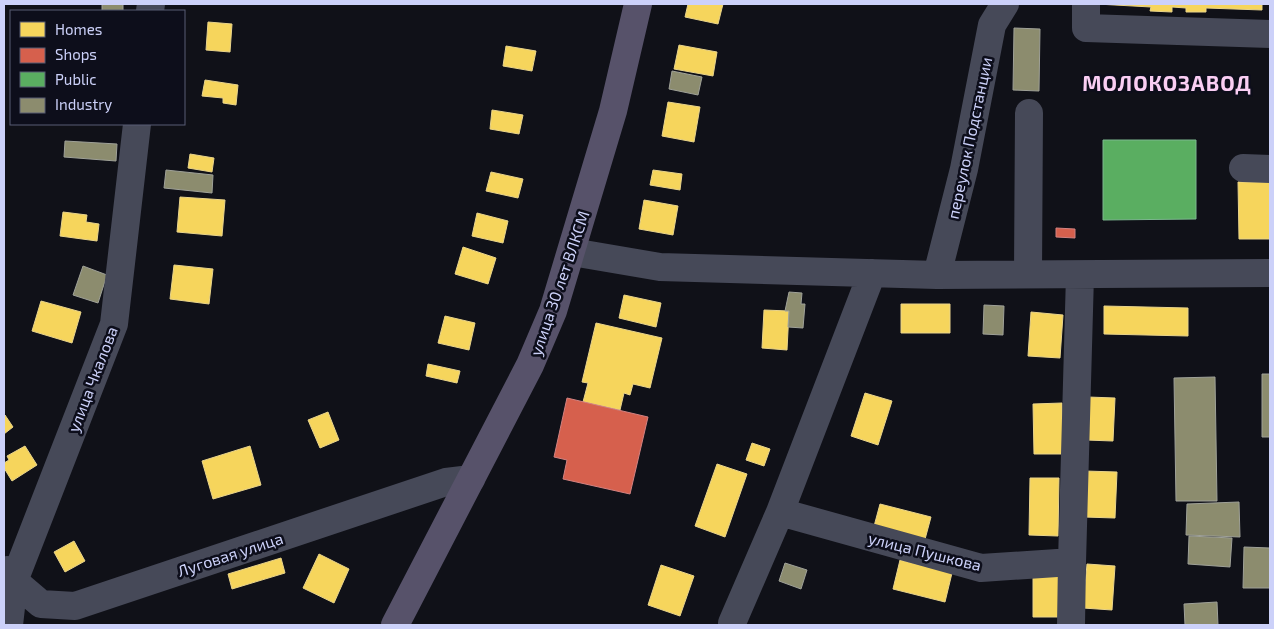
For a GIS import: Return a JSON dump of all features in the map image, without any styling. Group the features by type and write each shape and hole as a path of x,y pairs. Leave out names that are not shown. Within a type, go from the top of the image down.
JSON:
{"main road":[{"name":"улица 30 лет ВЛКСМ","path":"395,625 530,365 553,311 613,111 638,4"}],"street":[{"name":"переулок Подстанции","path":"937,275 964,169 992,25 1005,4"},
{"path":"1086,4 1086,28 1270,34"},
{"path":"1028,273 1029,113"},
{"name":"улица Чкалова","path":"9,625 9,573 114,324 137,125"},
{"path":"1243,168 1270,169"},
{"path":"572,252 660,268 937,275 1270,273"},
{"path":"732,623 780,512 872,273"},
{"path":"1071,625 1080,275"},
{"name":"Луговая улица","path":"9,573 41,604 75,606 446,482 470,479"},
{"name":"улица Пушкова","path":"780,512 980,568 1072,562"}],"building: Homes":[{"path":"688,4 723,4 718,24 685,17"},
{"path":"1097,4 1262,4 1262,10 1206,8 1206,12 1186,12 1186,8 1172,7 1172,12 1150,11 1151,7"},
{"path":"208,22 232,24 230,52 206,50"},
{"path":"679,45 717,52 713,76 674,69"},
{"path":"506,46 536,51 532,71 503,66"},
{"path":"205,80 238,85 236,105 223,103 223,98 202,96"},
{"path":"668,102 700,107 694,142 662,136"},
{"path":"492,110 523,115 519,134 490,129"},
{"path":"190,154 214,158 212,172 188,168"},
{"path":"653,170 682,174 680,190 650,185"},
{"path":"491,172 523,179 518,198 486,191"},
{"path":"1238,182 1270,182 1270,239 1239,239"},
{"path":"180,197 225,200 222,236 177,232"},
{"path":"644,200 678,206 673,235 639,229"},
{"path":"63,212 87,215 86,222 99,224 97,241 60,236"},
{"path":"477,213 508,221 503,243 472,236"},
{"path":"463,247 496,258 488,284 455,274"},
{"path":"174,265 213,269 209,304 170,299"},
{"path":"624,295 661,303 656,327 619,318"},
{"path":"41,301 81,312 72,343 32,331"},
{"path":"901,304 950,304 950,333 901,333"},
{"path":"1104,306 1188,308 1188,336 1104,334"},
{"path":"764,310 789,311 787,350 762,348"},
{"path":"1031,312 1063,315 1060,358 1028,356"},
{"path":"445,316 475,323 469,350 438,343"},
{"path":"596,323 662,338 650,388 633,384 630,395 624,393 620,410 583,402 588,383 582,382"},
{"path":"428,364 460,371 457,383 426,376"},
{"path":"865,393 892,401 878,445 851,436"},
{"path":"1088,397 1115,398 1113,441 1086,440"},
{"path":"1062,403 1063,454 1034,454 1033,404"},
{"path":"328,412 339,440 320,448 308,420"},
{"path":"5,415 13,427 4,434 4,417"},
{"path":"752,443 770,449 764,466 746,460"},
{"path":"25,446 37,465 12,481 4,468 4,463 9,460 7,456"},
{"path":"250,446 261,485 213,499 202,461"},
{"path":"717,464 747,474 725,537 695,526"},
{"path":"1085,471 1117,472 1115,518 1084,517"},
{"path":"1030,478 1059,478 1058,536 1029,535"},
{"path":"880,504 931,517 924,543 873,530"},
{"path":"74,541 85,561 65,572 54,552"},
{"path":"319,554 349,569 334,603 303,588"},
{"path":"281,558 285,573 232,589 228,574"},
{"path":"900,560 952,573 945,602 893,589"},
{"path":"1087,564 1115,566 1112,610 1083,608"},
{"path":"661,565 694,576 680,616 648,605"},
{"path":"1033,574 1061,574 1061,617 1033,617"}],"building: Shops":[{"path":"1056,228 1075,229 1075,238 1056,237"},
{"path":"567,398 648,417 630,494 563,479 567,460 554,457"}],"building: Public":[{"path":"1103,140 1196,140 1196,219 1103,220"}],"building: Industry":[{"path":"102,4 123,4 123,10 102,10"},
{"path":"1014,28 1040,29 1039,91 1013,90"},
{"path":"672,71 702,77 698,95 669,89"},
{"path":"65,141 117,144 116,161 64,157"},
{"path":"166,170 213,175 212,193 164,188"},
{"path":"83,266 107,275 98,303 73,295"},
{"path":"789,292 802,293 801,304 805,304 803,328 788,327 789,311 785,311"},
{"path":"984,305 1004,306 1003,335 983,334"},
{"path":"1262,374 1270,374 1270,437 1262,437"},
{"path":"1215,377 1217,501 1176,501 1174,378"},
{"path":"1239,502 1240,537 1186,535 1187,504"},
{"path":"1189,536 1232,538 1230,567 1188,564"},
{"path":"1244,547 1270,548 1270,588 1243,588"},
{"path":"785,563 807,570 801,589 779,581"},
{"path":"1217,602 1218,625 1185,625 1184,604"}],"district":[{"name":"МОЛОКОЗАВОД","path":"1167,82"}]}
